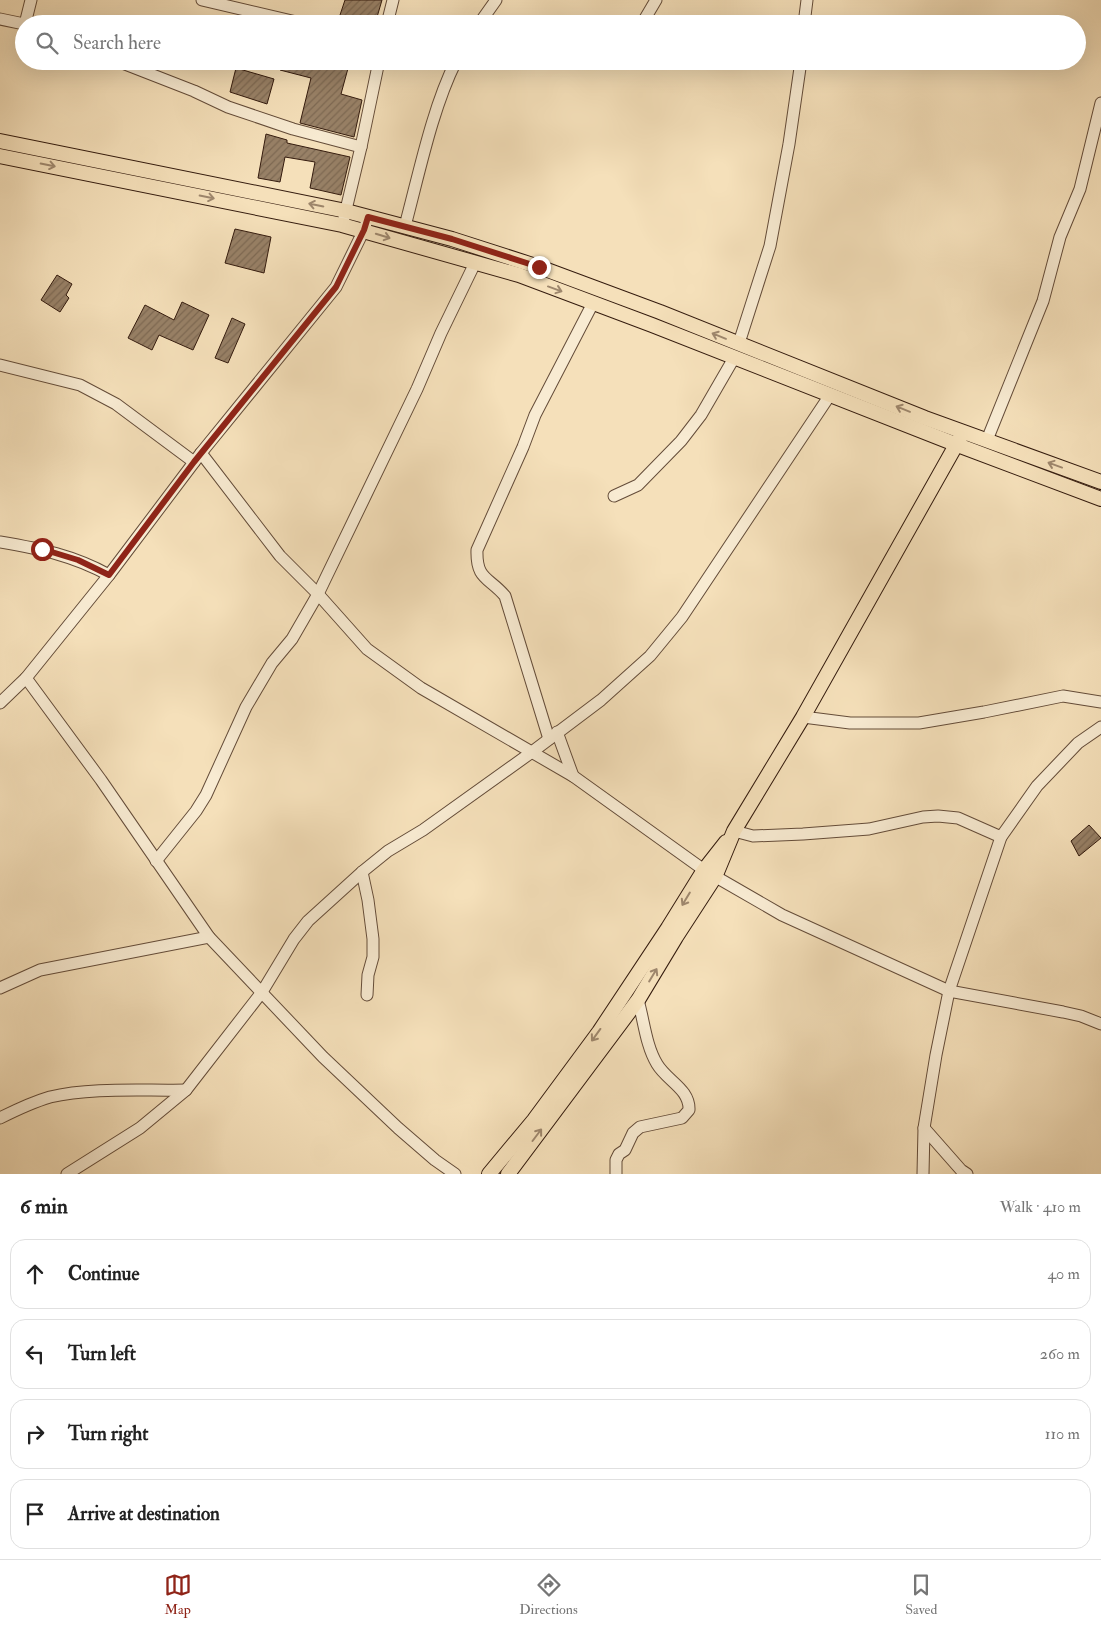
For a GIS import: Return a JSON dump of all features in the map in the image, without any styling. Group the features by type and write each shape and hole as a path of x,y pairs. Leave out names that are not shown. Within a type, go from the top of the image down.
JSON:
{"main road":[{"path":"0,141 366,223 475,263 519,275 1101,499"},
{"path":"0,156 344,218"},
{"path":"366,223 405,226 539,267 739,343 925,418 1101,482"},
{"path":"508,1174 638,1000 676,937 734,831 803,717 955,444 965,431"},
{"path":"489,1174 534,1120 599,1032 668,928 709,874"}],"street":[{"path":"27,15 31,0"},
{"path":"202,0 266,15"},
{"path":"389,15 393,0"},
{"path":"485,15 496,0"},
{"path":"646,15 656,0"},
{"path":"805,15 807,0"},
{"path":"0,19 15,22"},
{"path":"140,70 194,91 228,107 293,129 361,147"},
{"path":"344,218 377,70"},
{"path":"405,226 436,112 452,70"},
{"path":"739,343 770,246 800,70"},
{"path":"987,440 1043,301 1060,237 1080,189 1101,103"},
{"path":"0,703 26,678 109,575 198,457 336,287 366,223"},
{"path":"156,862 196,811 206,795 246,707 272,663 292,639 318,594 417,389 441,333 475,263"},
{"path":"573,776 553,736 506,596 500,589 484,578 476,565 477,550 523,447 535,415 593,303"},
{"path":"614,496 638,485 681,441 701,415 734,358"},
{"path":"0,365 80,385 116,404 198,457 280,556 318,594 366,649 421,688 573,776 709,874 782,915 949,991 1063,1012 1081,1016 1101,1024"},
{"path":"67,1174 140,1128 186,1090 262,992 294,939 308,921 362,872 532,752 601,700 650,656 677,624 830,395"},
{"path":"0,542 42,549 78,560 109,575"},
{"path":"26,678 101,780 208,937 323,1057 398,1128 435,1160 455,1174"},
{"path":"803,717 850,723 919,723 1063,696 1101,702"},
{"path":"923,1174 924,1128 949,991 1001,837 1036,786 1078,743 1101,728"},
{"path":"734,831 753,836 803,834 869,829 923,817 938,816 958,818 1001,837"},
{"path":"362,872 373,939 373,957 368,975 368,995"},
{"path":"0,988 40,970 208,937"},
{"path":"616,1174 616,1160 625,1150 633,1133 640,1127 682,1118 690,1110 690,1102 684,1092 657,1065 651,1051 638,1000"},
{"path":"0,1118 52,1096 112,1091 186,1090"},
{"path":"924,1128 961,1170 967,1174"}],"building":[{"path":"345,0 382,0 378,15 340,15"},
{"path":"236,70 243,70 274,79 267,104 230,92"},
{"path":"280,70 348,70 341,94 362,100 354,137 300,123 311,78"},
{"path":"266,134 287,140 287,143 350,157 341,195 310,188 315,162 285,157 280,182 258,178"},
{"path":"235,229 271,237 264,273 225,263"},
{"path":"57,275 72,284 66,295 69,298 60,312 41,300"},
{"path":"182,302 209,315 193,350 159,335 152,350 128,338 145,305 174,320"},
{"path":"232,318 245,324 228,363 215,358"},
{"path":"1089,825 1101,838 1079,856 1071,841"}],"route":[{"path":"42,549 78,560 109,575 194,462 336,287 364,230 368,217 452,239 539,267"}]}
